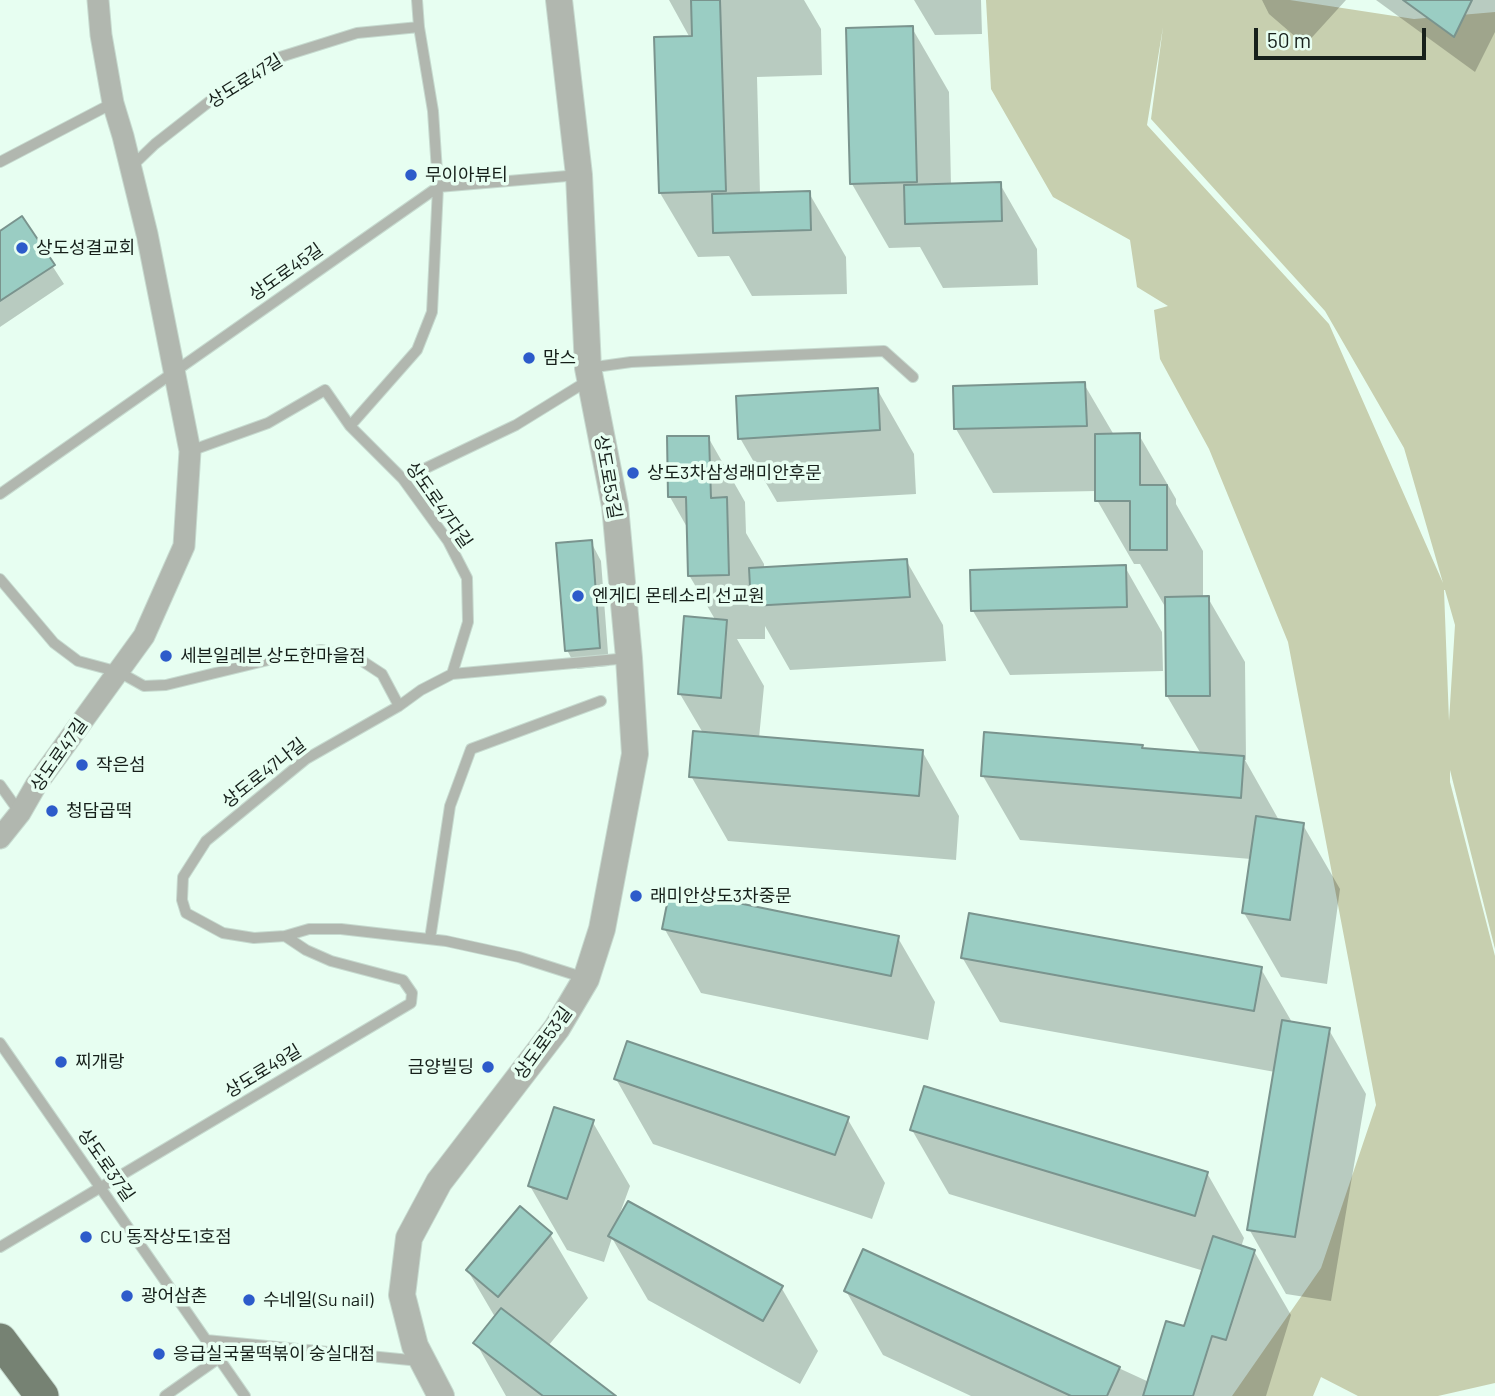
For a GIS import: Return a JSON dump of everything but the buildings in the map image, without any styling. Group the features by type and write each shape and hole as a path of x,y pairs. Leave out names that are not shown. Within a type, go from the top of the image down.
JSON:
{"main road":[{"path":"0,1340 42,1396"}],"street":[{"name":"상도로47길","path":"0,838 144,636 184,546 190,451 147,234 113,103 97,0"},
{"name":"상도로53길","path":"441,1396 415,1346 402,1295 409,1238 439,1182 557,1028 586,979 602,929 635,754 615,506 589,374 579,175 559,0"}],"lane":[{"path":"190,451 268,423 325,390 350,426 417,350 432,312 438,187 433,111 417,0"},
{"name":"상도로47길","path":"131,167 155,144 210,101 277,58 357,33 419,27"},
{"path":"0,162 113,103"},
{"path":"438,187 579,175"},
{"name":"상도로45길","path":"0,494 438,187"},
{"path":"403,479 516,425 589,374 631,362 884,351 913,377"},
{"name":"상도로47다길","path":"350,426 403,479 448,541 467,578 468,622 452,674"},
{"path":"0,579 54,643 78,661 119,671 144,686 166,685 289,655 321,650 356,657 382,674 399,706 421,690 452,674 629,658"},
{"path":"430,939 450,806 471,749 601,701"},
{"name":"상도로47나길","path":"399,706 306,759 206,841 183,877 186,913 223,933 254,937 285,936 309,929 341,929 430,939 519,957 586,979"},
{"path":"0,785 20,813"},
{"name":"상도로49길","path":"0,1247 411,1003 412,993 403,980 331,961 306,950 285,936"},
{"name":"상도로37길","path":"0,1043 245,1396"},
{"path":"206,1340 423,1362"},
{"path":"165,1396 219,1358"}],"green space":[{"path":"986,0 1290,0 1414,19 1495,12 1495,949 1450,770 1450,782 1495,956 1495,1383 1438,1396 1358,1396 1321,1377 1313,1396 1232,1396 1321,1268 1376,1105 1288,642 1209,449 1160,359 1154,310 1168,306 1137,287 1130,240 1053,197 991,89","holes":["1163,27 1151,119 1325,311 1404,448 1443,583 1329,324 1147,125","1444,590 1455,625 1449,721"]}],"place":[{"name":"무이아뷰티","path":"411,175"},
{"name":"상도성결교회","path":"22,248"},
{"name":"맘스","path":"529,358"},
{"name":"상도3차삼성래미안후문","path":"633,473"},
{"name":"엔게디 몬테소리 선교원","path":"578,596"},
{"name":"세븐일레븐 상도한마을점","path":"166,656"},
{"name":"작은섬","path":"82,765"},
{"name":"청담곱떡","path":"52,811"},
{"name":"래미안상도3차중문","path":"636,896"},
{"name":"찌개랑","path":"61,1062"},
{"name":"금양빌딩","path":"488,1067"},
{"name":"CU 동작상도1호점","path":"86,1237"},
{"name":"광어삼촌","path":"127,1296"},
{"name":"수네일(Su nail)","path":"249,1300"},
{"name":"응급실국물떡볶이 숭실대점","path":"159,1354"}]}
